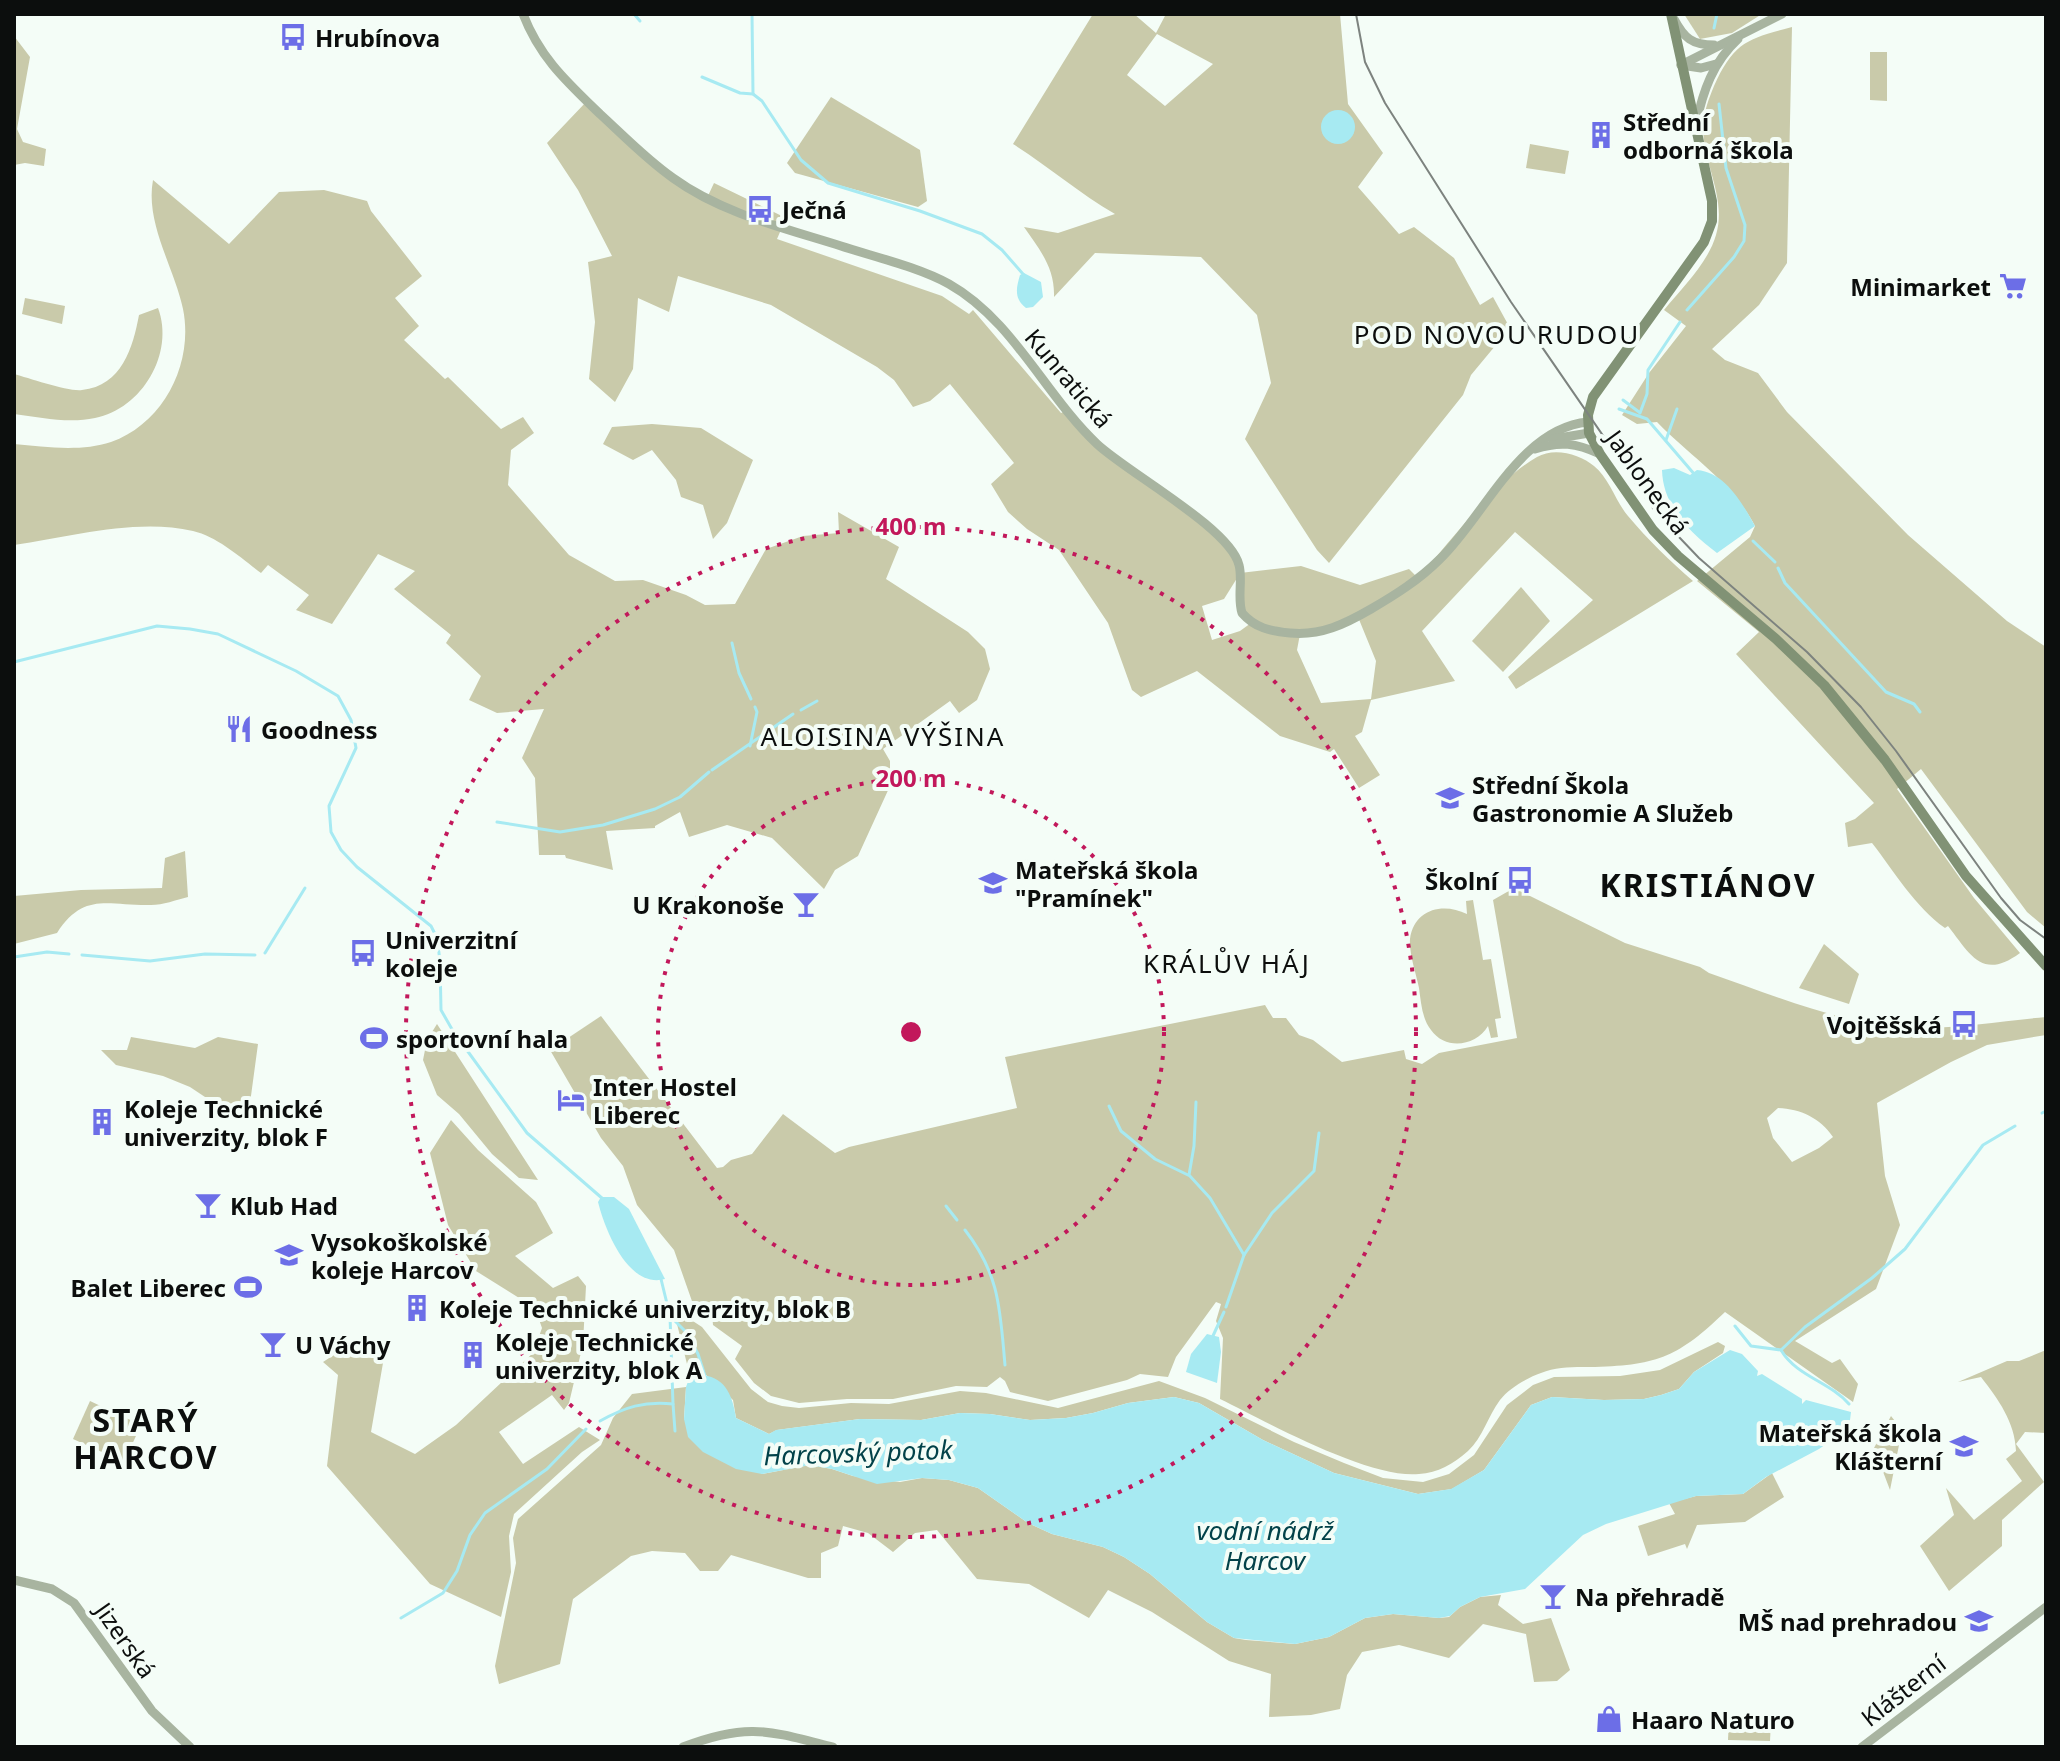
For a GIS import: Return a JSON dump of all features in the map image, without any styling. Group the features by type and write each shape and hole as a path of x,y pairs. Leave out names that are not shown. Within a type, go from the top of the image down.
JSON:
{"main road":[{"name":"Jablonecká","path":"1671,14 1712,201 1712,221 1704,242 1598,389 1589,406 1589,428 1600,454 1653,530 1678,556 1776,639 1824,685 1877,750 1966,876 2046,966"}],"street":[{"name":"Kunratická","path":"523,14 543,56 646,157 675,180 707,198 767,223 942,281 980,307 1096,442 1123,466 1185,509 1229,547 1239,564 1242,613 1257,626 1300,634 1333,629 1401,592 1441,558 1528,451"},
{"path":"1671,14 1685,38 1700,45 1718,45"},
{"path":"1681,65 1782,14"},
{"path":"1695,127 1702,93 1716,64 1746,32"},
{"path":"1681,65 1701,68 1716,64"},
{"path":"1528,451 1549,440 1589,428"},
{"path":"1528,451 1557,442 1581,446 1600,454"},
{"name":"Jizerská","path":"14,1580 52,1589 74,1603 152,1711 190,1747"},
{"name":"Klášterní","path":"1862,1747 2046,1607"},
{"path":"683,1747 713,1736 746,1730 774,1733 833,1747"}],"green space":[{"path":"1093,14 1134,14 1156,33 1166,14 1340,14 1348,104 1383,153 1358,187 1399,234 1414,227 1454,258 1480,305 1493,297 1510,328 1471,375 1463,395 1329,563 1317,550 1245,439 1271,383 1257,315 1201,257 1095,253 1054,297 1049,268 1024,227 1058,233 1115,214 1013,144","holes":["1157,34 1213,64 1165,106 1127,75"]},
{"path":"1684,14 1762,14 1732,33 1700,39"},
{"path":"1792,27 1787,263 1759,305 1712,349 1725,360 1758,373 1787,412 1908,535 2007,621 2046,647 2046,928 2027,912 1921,769 1897,789 1974,898 2020,953 1996,965 1986,964 1970,954 1948,926 1945,928 1924,910 1872,843 1848,847 1845,823 1874,803 1736,654 1759,632 1697,581 1750,537 1755,526 1723,483 1657,422 1637,424 1622,415 1649,373 1686,326 1664,310 1701,265 1716,235 1719,208 1703,127 1714,86 1728,60 1744,44"},
{"path":"14,36 30,57 17,129 23,142 46,149 44,166 14,165"},
{"path":"1870,52 1887,52 1887,101 1870,100"},
{"path":"831,97 920,150 927,201 918,207 795,173 787,163"},
{"path":"587,101 646,157 707,198 714,183 786,218 777,239 942,296 969,314 973,310 1061,413 1068,410 1096,442 1229,547 1240,573 1301,566 1360,585 1409,569 1418,578 1505,481 1537,457 1559,452 1582,458 1599,471 1628,516 1693,581 1516,689 1508,677 1593,600 1515,532 1422,631 1455,681 1371,700 1362,732 1355,736 1380,775 1359,788 1334,749 1330,752 1280,736 1197,671 1141,697 1132,690 1108,623 1059,550 1008,512 991,484 1014,463 950,384 930,401 913,407 894,380 877,367 771,305 678,276 669,312 638,298 633,369 615,402 589,379 595,322 588,262 612,256 578,190 547,143","holes":["1239,575 1242,613 1251,623 1240,631 1212,640 1202,606 1224,599","1358,617 1376,661 1371,699 1321,703 1297,650 1300,634"]},
{"path":"1530,144 1569,151 1565,174 1526,168"},
{"path":"153,180 229,244 279,192 324,190 367,201 371,211 422,276 395,298 419,326 404,340 445,379 448,377 501,429 523,417 534,433 511,450 508,485 569,555 615,581 643,580 705,605 735,604 766,549 803,536 839,533 838,512 899,547 886,579 968,632 985,649 990,669 977,700 959,713 950,701 883,749 890,761 890,786 858,856 835,870 824,889 772,838 727,825 689,837 680,812 655,828 606,831 613,870 566,858 565,855 539,855 535,778 522,758 544,709 497,713 469,700 481,676 446,643 451,635 394,589 415,571 378,554 332,624 296,610 309,595 268,565 261,573 220,543 193,531 126,528 14,545 14,444 75,448 111,442 146,421 171,389 179,370 184,350 183,309 153,212"},
{"path":"25,298 65,306 62,324 22,314"},
{"path":"158,308 162,343 158,360 140,391 127,403 112,413 85,420 14,414 14,374 68,389 96,387 116,373 123,363 139,315"},
{"path":"652,424 701,428 753,460 727,523 713,539 703,505 681,497 676,480 652,450 633,460 603,444 612,427"},
{"path":"1521,587 1550,621 1503,672 1472,641"},
{"path":"185,851 188,897 156,905 109,903 87,906 67,920 57,933 14,944 14,896 162,888 165,858"},
{"path":"1514,888 1625,943 1700,967 1778,998 1850,1019 1915,1028 2046,1017 2046,1035 1987,1045 1877,1103 1885,1176 1900,1225 1876,1289 1795,1341 1832,1363 1840,1359 1858,1384 1853,1402 1725,1312 1694,1339 1667,1355 1636,1364 1561,1368 1530,1378 1504,1396 1478,1439 1457,1460 1433,1472 1398,1473 1346,1459 1220,1399 1223,1338 1216,1321 1221,1304 1216,1302 1176,1357 1168,1377 1140,1374 1048,1401 1010,1392 1000,1377 987,1387 956,1386 893,1399 799,1403 771,1396 754,1383 735,1359 742,1346 713,1325 712,1314 701,1311 693,1304 674,1250 637,1205 623,1166 601,1138 550,1050 601,1016 717,1168 752,1154 783,1114 835,1153 849,1147 1017,1108 1005,1057 1265,1005 1273,1018 1286,1018 1299,1035 1313,1040 1342,1062 1404,1050 1406,1059 1422,1064 1439,1053 1517,1038 1493,900","holes":["1778,1108 1816,1120 1833,1137 1792,1162 1773,1138 1767,1118"]},
{"path":"1473,900 1483,960 1491,959 1501,1018 1495,1019 1498,1037 1491,1038 1488,1026 1469,1042 1452,1043 1437,1037 1426,1021 1410,939 1417,921 1423,915 1439,909 1467,914 1466,901"},
{"path":"1824,944 1859,974 1849,1004 1799,988"},
{"path":"437,1024 538,1180 519,1178 437,1095 423,1060 427,1040"},
{"path":"131,1037 195,1048 218,1037 258,1044 248,1118 241,1121 190,1087 163,1076 116,1065 101,1050 127,1050"},
{"path":"451,1120 478,1150 536,1202 553,1233 515,1256 553,1288 578,1276 586,1286 583,1344 569,1403 564,1410 552,1395 499,1432 523,1464 579,1427 600,1440 582,1452 514,1514 509,1536 511,1572 501,1617 430,1584 327,1466 338,1375 323,1362 354,1344 366,1348 383,1363 371,1432 415,1454 456,1425 533,1353 542,1328 535,1308 476,1271 448,1225 430,1153"},
{"path":"682,1314 702,1327 751,1389 768,1402 782,1406 889,1404 960,1391 986,1393 1058,1408 1159,1381 1205,1398 1294,1442 1383,1478 1423,1482 1449,1474 1474,1455 1507,1405 1533,1385 1554,1377 1620,1376 1660,1370 1718,1342 1725,1346 1723,1353 1694,1372 1679,1389 1661,1395 1644,1399 1604,1400 1552,1397 1531,1405 1484,1470 1452,1489 1418,1494 1334,1473 1263,1440 1199,1403 1174,1397 1128,1403 1066,1418 1030,1420 960,1413 921,1420 860,1419 777,1430 769,1434 736,1418 733,1400 705,1374 690,1376 675,1316"},
{"path":"2046,1350 2046,1433 2025,1432 2016,1444 2044,1482 2002,1520 2002,1546 1949,1591 1920,1546 1954,1515 1946,1488 1974,1520 2022,1481 2006,1459 2016,1451 2015,1440 1999,1402 1981,1377 1958,1382 2007,1361 2019,1361"},
{"path":"686,1387 684,1419 762,1474 810,1465 853,1476 900,1482 922,1478 949,1480 978,1488 1028,1523 1052,1534 1103,1547 1124,1557 1150,1574 1207,1622 1234,1638 1295,1644 1329,1637 1365,1618 1393,1614 1449,1617 1460,1607 1480,1597 1501,1595 1498,1605 1523,1624 1551,1618 1570,1670 1557,1681 1534,1682 1526,1634 1483,1624 1449,1658 1399,1645 1362,1652 1347,1675 1340,1709 1311,1715 1269,1717 1271,1674 1229,1661 1152,1612 1108,1590 1089,1618 1029,1584 977,1579 937,1530 915,1533 893,1552 868,1533 843,1526 838,1546 821,1553 821,1578 808,1578 731,1555 718,1571 700,1571 685,1553 652,1551 631,1556 573,1599 560,1664 499,1684 495,1666 516,1563 513,1538 518,1519 601,1445 613,1418 632,1394"},
{"path":"90,1401 141,1425 124,1462 73,1439"},
{"path":"1891,1416 1909,1439 1899,1445 1890,1490 1874,1448"},
{"path":"1772,1473 1784,1497 1745,1522 1697,1525 1687,1549 1685,1544 1648,1556 1638,1526 1675,1514 1669,1503 1696,1496 1743,1494"},
{"path":"1729,1718 1771,1720 1770,1741 1728,1740"}],"water":[{"path":"1338,110 1350,115 1355,127 1350,139 1338,144 1326,139 1321,127 1326,115"},
{"path":"1024,273 1041,282 1043,297 1033,307 1026,308 1018,297 1020,275"},
{"path":"1674,468 1690,475 1697,470 1716,476 1732,490 1755,526 1717,553 1688,527 1672,507 1662,470"},
{"path":"601,1197 614,1197 629,1209 665,1279 652,1280 640,1275 620,1255 601,1214 598,1202"},
{"path":"1207,1334 1219,1337 1221,1352 1217,1383 1186,1372 1191,1354"},
{"name":"vodní nádrž Harcov","path":"1730,1350 1742,1354 1758,1371 1757,1376 1762,1374 1802,1399 1802,1404 1806,1400 1851,1412 1849,1428 1743,1494 1696,1496 1606,1524 1583,1535 1525,1589 1480,1597 1450,1616 1439,1618 1393,1614 1365,1618 1329,1637 1295,1644 1234,1638 1207,1622 1150,1574 1124,1557 1103,1547 1052,1534 1028,1523 978,1488 949,1480 922,1478 877,1484 810,1465 762,1474 736,1469 703,1452 688,1437 684,1419 686,1387 690,1376 701,1375 717,1380 728,1391 736,1418 769,1434 776,1430 860,1419 921,1420 960,1413 1030,1420 1066,1418 1128,1403 1174,1397 1199,1403 1263,1440 1334,1473 1418,1494 1451,1489 1484,1470 1531,1405 1552,1397 1604,1400 1644,1399 1661,1395 1679,1389 1694,1372"}],"waterway":[{"path":"634,14 640,21"},
{"path":"752,14 753,94"},
{"path":"1714,28 1717,14"},
{"path":"702,77 740,93 753,94 762,101 801,160 828,183 982,234 1002,250 1023,274"},
{"path":"1687,310 1734,257 1744,241 1745,225 1726,168 1719,104"},
{"path":"1640,413 1647,394 1648,370 1680,322"},
{"path":"1623,400 1639,412"},
{"path":"1619,409 1647,419 1695,475"},
{"path":"1666,440 1677,409"},
{"path":"1753,541 1775,562"},
{"path":"1778,568 1785,583 1886,692 1914,704 1920,712"},
{"name":"Harcovský potok","path":"14,662 157,626 190,629 218,634 296,671 338,696 351,720 356,748 329,806 331,832 341,850 357,867 431,926 437,938 440,961 441,1010 453,1031 527,1133 603,1199"},
{"path":"732,643 739,673 751,699"},
{"path":"801,710 817,701"},
{"path":"750,746 757,712 755,707"},
{"path":"712,770 793,714"},
{"path":"497,822 560,832 603,825 655,809 680,797 709,772"},
{"path":"265,953 305,888"},
{"path":"14,957 47,952 69,954"},
{"path":"82,955 150,961 205,954 255,955"},
{"path":"1196,1102 1189,1175 1210,1198 1244,1255"},
{"path":"1109,1106 1121,1131 1155,1159 1188,1175"},
{"name":"Harcovský potok","path":"2042,1113 2046,1111"},
{"name":"Harcovský potok","path":"1849,1404 1795,1366 1781,1350 1805,1327 1872,1278 1905,1249 1983,1145 2015,1126"},
{"path":"1226,1307 1244,1255 1272,1213 1314,1171 1319,1133"},
{"path":"946,1206 957,1220"},
{"path":"965,1230 977,1246 992,1278 1005,1365"},
{"name":"Harcovský potok","path":"661,1279 670,1316 686,1332 705,1376"},
{"path":"1212,1338 1224,1312"},
{"path":"670,1316 673,1404"},
{"path":"1735,1326 1751,1346 1781,1350"},
{"path":"600,1421 635,1406 673,1404 675,1431"},
{"path":"401,1618 443,1593 457,1571 470,1535 485,1513 547,1469 586,1429"}],"tram line":[{"path":"1356,14 1365,62 1385,103 1511,302 1657,514 1699,558 1807,652 1861,707 2001,898 2020,920 2046,939"}],"place":[{"name":"Hrubínova","path":"293,37"},
{"name":"Střední odborná škola","path":"1601,135"},
{"name":"Ječná","path":"760,209"},
{"name":"Minimarket","path":"2013,286"},
{"name":"Goodness","path":"239,729"},
{"name":"Střední Škola Gastronomie A Služeb","path":"1450,798"},
{"name":"Školní","path":"1520,880"},
{"name":"Mateřská škola \"Pramínek\"","path":"993,883"},
{"name":"U Krakonoše","path":"806,904"},
{"name":"Univerzitní koleje","path":"363,953"},
{"name":"Vojtěšská","path":"1964,1024"},
{"name":"sportovní hala","path":"374,1038"},
{"name":"Inter Hostel Liberec","path":"571,1100"},
{"name":"Koleje Technické univerzity, blok F","path":"102,1122"},
{"name":"Klub Had","path":"208,1205"},
{"name":"Vysokoškolské koleje Harcov","path":"289,1255"},
{"name":"Balet Liberec","path":"248,1287"},
{"name":"Koleje Technické univerzity, blok B","path":"417,1308"},
{"name":"U Váchy","path":"273,1344"},
{"name":"Koleje Technické univerzity, blok A","path":"473,1355"},
{"name":"Mateřská škola Klášterní","path":"1964,1446"},
{"name":"Na přehradě","path":"1553,1596"},
{"name":"MŠ nad prehradou","path":"1979,1621"},
{"name":"Haaro Naturo","path":"1609,1719"}],"district":[{"name":"POD NOVOU RUDOU","path":"1497,334"},
{"name":"ALOISINA VÝŠINA","path":"883,736"},
{"name":"KRISTIÁNOV","path":"1708,884"},
{"name":"KRÁLŮV HÁJ","path":"1227,963"},
{"name":"STARÝ HARCOV","path":"146,1438"}]}
